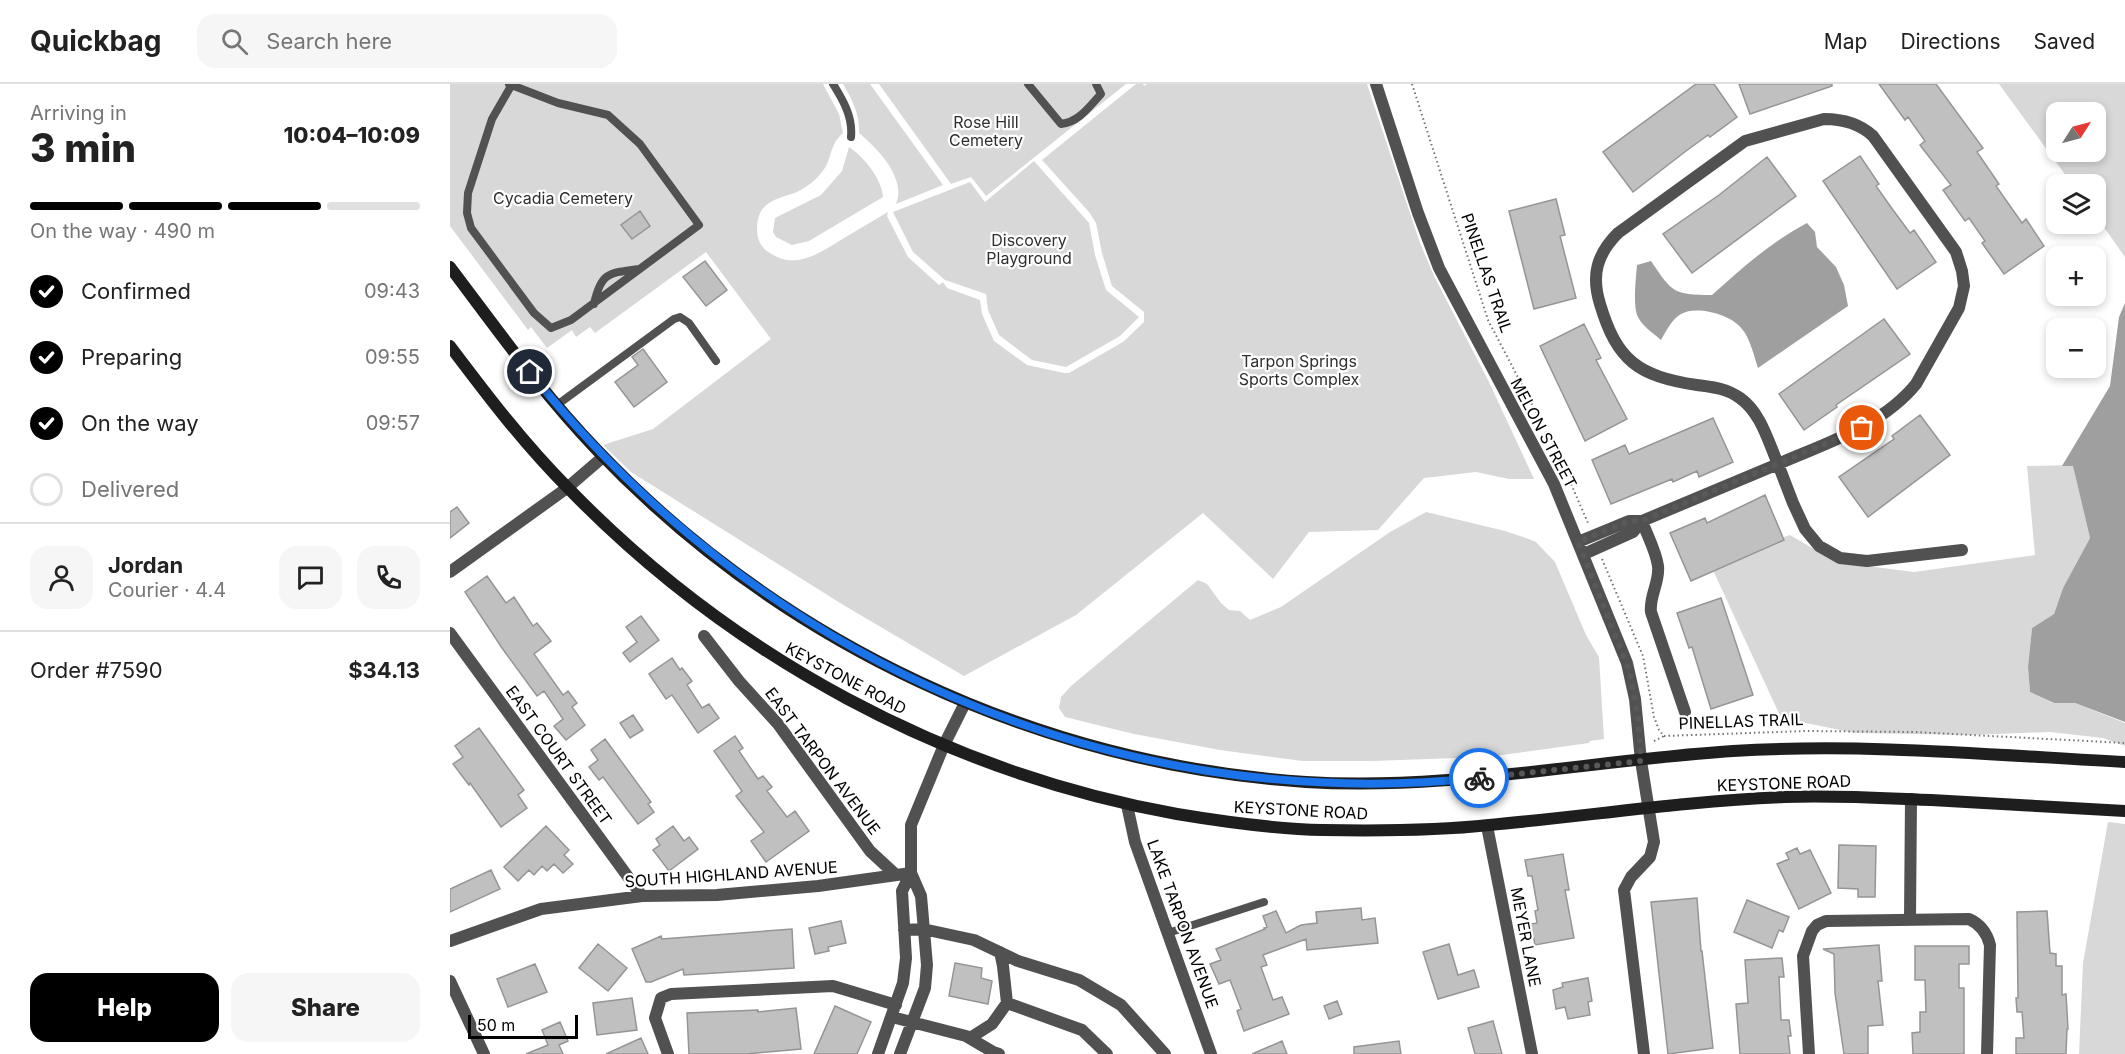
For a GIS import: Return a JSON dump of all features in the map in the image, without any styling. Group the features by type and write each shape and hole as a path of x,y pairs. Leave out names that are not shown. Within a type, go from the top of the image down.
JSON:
{"main road":[{"path":"450,267 556,405 603,457"},
{"path":"450,346 523,439 567,488"},
{"name":"KEYSTONE ROAD","path":"603,457 690,537 738,574 794,613 866,656 965,703 1025,726 1096,748 1210,771 1309,782 1383,784 1457,780 1733,751 1847,748 2125,762"},
{"name":"KEYSTONE ROAD","path":"567,488 618,537 681,591 772,656 851,702 944,746 1002,768 1127,805 1232,823 1320,830 1419,830 1487,826 1650,807 1787,797 1846,796 2125,811"}],"street":[{"name":"MELON STREET","path":"1376,84 1421,224 1442,274 1551,478 1584,554 1629,670 1638,717 1641,761 1650,807 1654,849 1650,857 1628,881 1624,890 1644,1054"},
{"path":"1584,554 1595,542 1629,521 1642,521 1778,464 1866,425 1907,394 1916,384 1959,308 1964,278 1956,252 1915,194 1873,136 1858,126 1838,120 1824,119 1745,141 1618,233 1601,257 1595,276 1597,297 1605,321 1628,360 1654,375 1684,383 1724,389 1741,399 1755,413 1778,464 1805,529 1819,546 1840,558 1867,561 1962,550"},
{"path":"450,572 567,488 603,457"},
{"path":"1642,521 1658,566 1650,603 1651,612 1685,712"},
{"path":"1578,542 1595,542"},
{"name":"EAST COURT STREET","path":"450,633 642,896"},
{"name":"EAST TARPON AVENUE","path":"704,636 739,681 778,724 870,851 896,875"},
{"path":"900,1054 926,988 927,965 921,896 911,873 911,825 965,703"},
{"path":"1910,919 1911,800"},
{"name":"LAKE TARPON AVENUE","path":"1127,805 1135,842 1212,1054"},
{"name":"MEYER LANE","path":"1487,826 1532,1054"},
{"path":"878,1054 903,983 906,958 902,891 911,873"},
{"name":"SOUTH HIGHLAND AVENUE","path":"450,941 540,909 642,896 675,897 818,886 911,873"},
{"path":"1809,1054 1803,956 1812,931 1817,925 1826,921 1910,919 1969,919 1979,925 1988,937 1990,953 1987,1054"},
{"path":"904,930 923,929 974,940 1018,961 1079,980 1121,1005 1165,1054"},
{"path":"970,1038 992,1024 1007,1003 1004,966 1000,952"},
{"path":"450,981 484,1054"},
{"path":"668,1054 655,1018 661,998 671,994 833,986 894,1011 913,1023 970,1038 981,1049 999,1054"},
{"path":"1007,1003 1082,1030 1107,1054"}],"lane":[{"path":"833,84 847,110 852,126 851,137"},
{"path":"1028,84 1060,124 1071,123 1084,113 1101,94 1096,84"},
{"path":"510,85 558,103 608,115 640,144 699,225 572,321 551,328 534,313 471,228 467,213 468,193 492,119 510,85"},
{"path":"594,303 598,286 614,272 640,269"},
{"path":"556,405 674,319 680,317 689,323 716,361"},
{"path":"1168,933 1264,902"}],"path":[{"name":"PINELLAS TRAIL","path":"1412,84 1488,320 1562,462 1641,652 1646,667 1654,717 1664,736 1806,730 1914,732 2125,743"}],"green space":[{"name":"Tarpon Springs Sports Complex","path":"450,84 823,84 839,114 843,133 835,143 825,167 817,178 797,192 772,201 761,211 757,234 763,248 786,260 803,259 820,252 888,212 887,216 908,257 939,285 943,282 947,288 980,300 982,314 994,341 1027,365 1069,373 1123,342 1144,322 1144,312 1112,286 1096,223 1089,212 1042,160 1136,84 1144,86 1147,84 1367,84 1420,243 1534,479 1509,479 1476,472 1424,478 1378,530 1309,532 1273,579 1203,513 1076,615 964,676 845,606 631,472 603,445 653,429 771,339 706,252 595,333 590,327 576,337 572,330 547,348 531,327 528,330 450,226"},
{"path":"843,84 870,84 943,185 896,204 898,194 894,174 882,155 859,133 855,107"},
{"name":"Rose Hill Cemetery","path":"879,84 1126,84 986,196 971,177 951,184"},
{"path":"1999,84 2125,84 2125,257 2106,230 2106,174 2065,174 2056,162 2106,162 2106,102 2046,102 2046,148"},
{"path":"849,147 871,169 882,190 883,197 809,241 792,245 776,237 773,232 775,218 821,195 842,171"},
{"name":"Discovery Playground","path":"1034,161 1089,223 1095,255 1106,290 1139,317 1120,336 1066,367 1032,360 999,335 988,310 986,294 945,280 913,252 893,212 970,182 985,202"},
{"path":"2073,465 2090,538 2063,588 2054,614 2032,628 2028,667 2030,692 2053,703 2075,703 2125,723 2125,746 2103,738 2050,732 1970,735 1855,733 1781,718 1712,568 1740,552 1790,535 1836,562 1914,572 2035,555 2027,466"},
{"path":"1426,512 1526,538 1536,542 1555,562 1586,635 1599,657 1604,739 1487,757 1303,761 1220,750 1134,734 1065,717 1059,708 1061,697 1071,686 1198,580 1207,584 1229,610 1240,611 1250,620 1281,607 1390,532"},
{"path":"2108,822 2125,824 2125,1054 2079,1054 2083,963"}],"shaded area":[{"path":"1807,223 1815,232 1817,247 1836,267 1844,285 1848,306 1758,368 1745,333 1737,324 1723,316 1705,311 1688,311 1672,322 1661,340 1639,319 1635,304 1637,265 1651,261 1675,290 1689,294 1712,295 1769,247"},
{"path":"2125,303 2125,722 2075,703 2054,703 2030,692 2028,667 2032,628 2054,614 2063,588 2090,538 2073,466 2062,466 2110,386 2119,317"}],"building":[{"path":"1696,84 1714,84 1737,117 1710,137 1708,135 1633,192 1603,152"},
{"path":"1739,84 1832,84 1832,86 1750,114"},
{"path":"1879,84 1936,84 1983,148 1977,152 1999,184 1996,186 2022,223 2026,219 2044,246 2004,274 1982,243 1985,241 1969,218 1965,221 1943,190 1951,185 1920,145 1925,141 1908,117 1905,120"},
{"path":"1860,156 1879,184 1876,186 1893,210 1910,233 1914,230 1936,262 1897,289 1823,181"},
{"path":"1767,157 1796,196 1692,273 1663,234 1719,195"},
{"path":"1556,199 1565,235 1560,236 1576,298 1534,309 1509,211"},
{"path":"640,211 650,226 632,239 621,225"},
{"path":"705,261 727,290 706,306 683,277"},
{"path":"1884,319 1910,354 1804,430 1779,394"},
{"path":"1584,324 1601,358 1596,360 1627,419 1585,441 1540,346"},
{"path":"643,349 667,382 634,407 615,382 638,365 632,357"},
{"path":"1920,415 1950,455 1868,517 1839,477 1894,439 1892,436"},
{"path":"1713,418 1733,462 1699,477 1697,471 1673,482 1672,479 1611,504 1592,460 1625,445 1629,454"},
{"path":"1765,495 1784,540 1691,581 1670,533 1705,518 1707,523"},
{"path":"457,507 469,523 450,538 450,512"},
{"path":"487,576 506,603 514,597 533,626 537,623 551,641 534,654 563,695 568,691 577,703 572,707 585,725 566,740 554,726 563,719 544,691 537,696 465,592"},
{"path":"1721,598 1753,695 1711,709 1692,647 1689,648 1677,613"},
{"path":"641,616 659,640 630,662 623,653 637,642 626,627"},
{"path":"672,658 680,670 682,668 692,681 687,685 702,708 709,704 719,718 698,733 672,695 666,699 649,674"},
{"path":"633,715 643,730 630,738 620,723"},
{"path":"479,728 524,790 518,795 527,808 501,827 470,783 469,785 453,764 463,757 455,746"},
{"path":"735,736 743,748 739,751 758,779 763,776 772,787 767,791 787,817 795,811 809,831 766,862 751,841 764,832 736,796 742,791 714,751"},
{"path":"605,739 651,802 648,804 654,812 638,824 603,777 599,780 589,767 598,760 591,750"},
{"path":"546,826 569,850 564,855 573,864 563,873 554,864 547,871 542,866 534,875 529,870 518,881 504,867"},
{"path":"673,826 684,841 689,837 698,849 669,871 653,850 660,845 656,839"},
{"path":"1839,845 1876,846 1875,897 1858,897 1858,889 1838,888"},
{"path":"1797,848 1800,854 1810,850 1831,893 1799,909 1777,864 1789,859 1786,853"},
{"path":"1563,854 1569,890 1565,890 1574,938 1535,945 1531,924 1537,923 1535,911 1538,910 1532,876 1528,876 1525,860"},
{"path":"491,870 500,889 450,912 450,889"},
{"path":"1697,898 1713,1048 1668,1054 1651,902"},
{"path":"1747,900 1789,917 1783,932 1779,930 1772,948 1734,932"},
{"path":"1361,908 1362,920 1375,918 1378,943 1307,950 1306,939 1263,955 1267,965 1261,967 1273,1000 1282,997 1289,1014 1244,1031 1237,1011 1241,1009 1230,980 1219,984 1210,964 1221,960 1216,949 1265,929 1267,927 1263,916 1276,911 1286,933 1301,925 1317,923 1316,912"},
{"path":"2047,911 2050,953 2056,954 2056,966 2062,966 2062,995 2066,994 2068,1029 2066,1054 2016,1054 2016,1038 2024,1038 2022,1012 2017,1012 2016,998 2018,998 2017,912"},
{"path":"841,921 846,943 828,947 829,951 815,954 809,928"},
{"path":"792,929 794,968 684,975 683,969 646,982 632,949 661,936 662,939"},
{"path":"598,944 627,968 608,991 579,968"},
{"path":"1449,944 1458,975 1474,970 1479,987 1438,999 1423,952"},
{"path":"1879,945 1882,981 1878,981 1883,1025 1868,1026 1868,1054 1844,1054 1835,993 1834,954 1823,949"},
{"path":"1915,946 1969,946 1969,964 1959,964 1959,988 1964,988 1964,1054 1913,1054 1912,1033 1920,1032 1920,1012 1926,1012 1925,980 1915,980"},
{"path":"1782,958 1784,977 1779,977 1781,1020 1789,1020 1790,1054 1740,1054 1736,1004 1748,1003 1745,960"},
{"path":"955,963 982,968 981,978 992,981 988,1004 949,996"},
{"path":"535,964 547,992 508,1007 497,979"},
{"path":"1588,978 1592,1001 1588,1002 1590,1015 1568,1019 1565,1007 1556,1009 1553,990 1563,987 1562,983"},
{"path":"632,998 637,1030 597,1035 593,1003"},
{"path":"1337,1001 1342,1014 1329,1019 1324,1006"},
{"path":"835,1006 871,1022 857,1054 814,1054"},
{"path":"796,1008 801,1049 746,1054 689,1054 687,1013 758,1010 758,1012"},
{"path":"1493,1021 1502,1054 1475,1054 1468,1028"},
{"path":"560,1022 568,1041 559,1045 563,1054 526,1054 548,1045 542,1030"},
{"path":"641,1038 648,1054 606,1054"},
{"path":"1282,1041 1287,1054 1252,1054"},
{"path":"1399,1041 1401,1054 1354,1054 1354,1047"}],"way so far":[{"path":"1479,778 1641,761 1638,717 1629,670 1578,542 1629,521 1642,521 1862,428"}],"route":[{"path":"530,372 556,405 640,493 690,537 738,574 794,613 848,646 965,703 1025,726 1096,748 1241,776 1309,782 1383,784 1479,778"}],"park label":[{"name":"Cycadia Cemetery","path":"563,198"}]}
